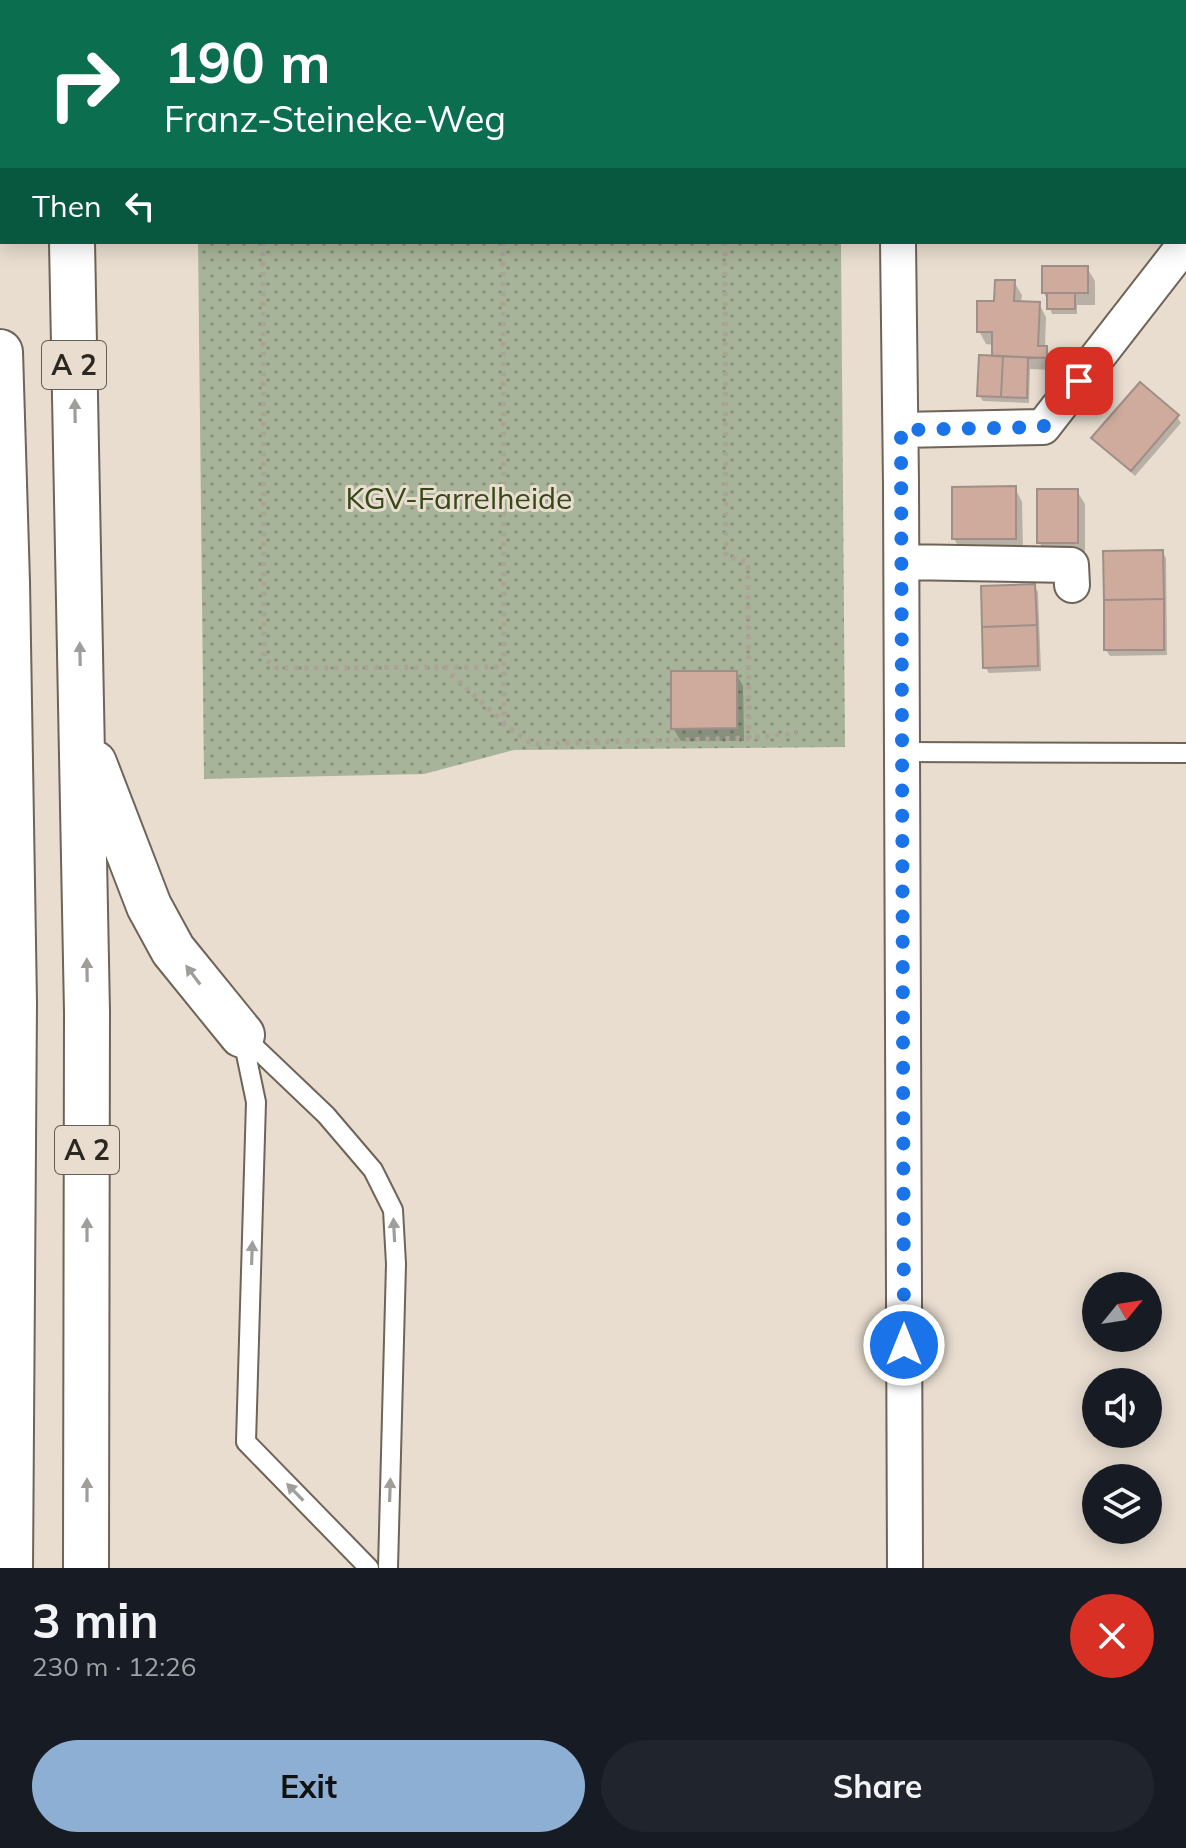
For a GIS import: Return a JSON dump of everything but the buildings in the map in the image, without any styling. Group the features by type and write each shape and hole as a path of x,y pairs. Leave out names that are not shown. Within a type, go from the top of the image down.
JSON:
{"highway":[{"name":"A 2","path":"72,244 87,1012 86,1568"},
{"name":"A 2","path":"0,352 14,1003 6,1493 10,1568"},
{"path":"82,732 149,906 173,950 242,1035"}],"street":[{"path":"898,244 905,1568"},
{"path":"901,430 1043,427 1185,244"},
{"path":"902,562 1071,565 1072,585"}],"lane":[{"path":"901,752 1186,753"},
{"path":"242,1035 256,1102 246,1442 369,1568"},
{"path":"242,1035 269,1057 326,1115 373,1170 393,1210 396,1264 388,1568"}],"path":[{"path":"263,244 264,658 276,668 504,667"},
{"path":"503,244 504,724"},
{"path":"725,244 726,556 748,562 749,738"},
{"path":"444,667 504,724 532,744 749,738 797,733"}],"green space":[{"name":"KGV-Farrelheide","path":"198,244 841,244 845,747 514,750 424,774 204,779"}],"route":[{"path":"904,1345 901,430 1043,427 1079,381"}]}
